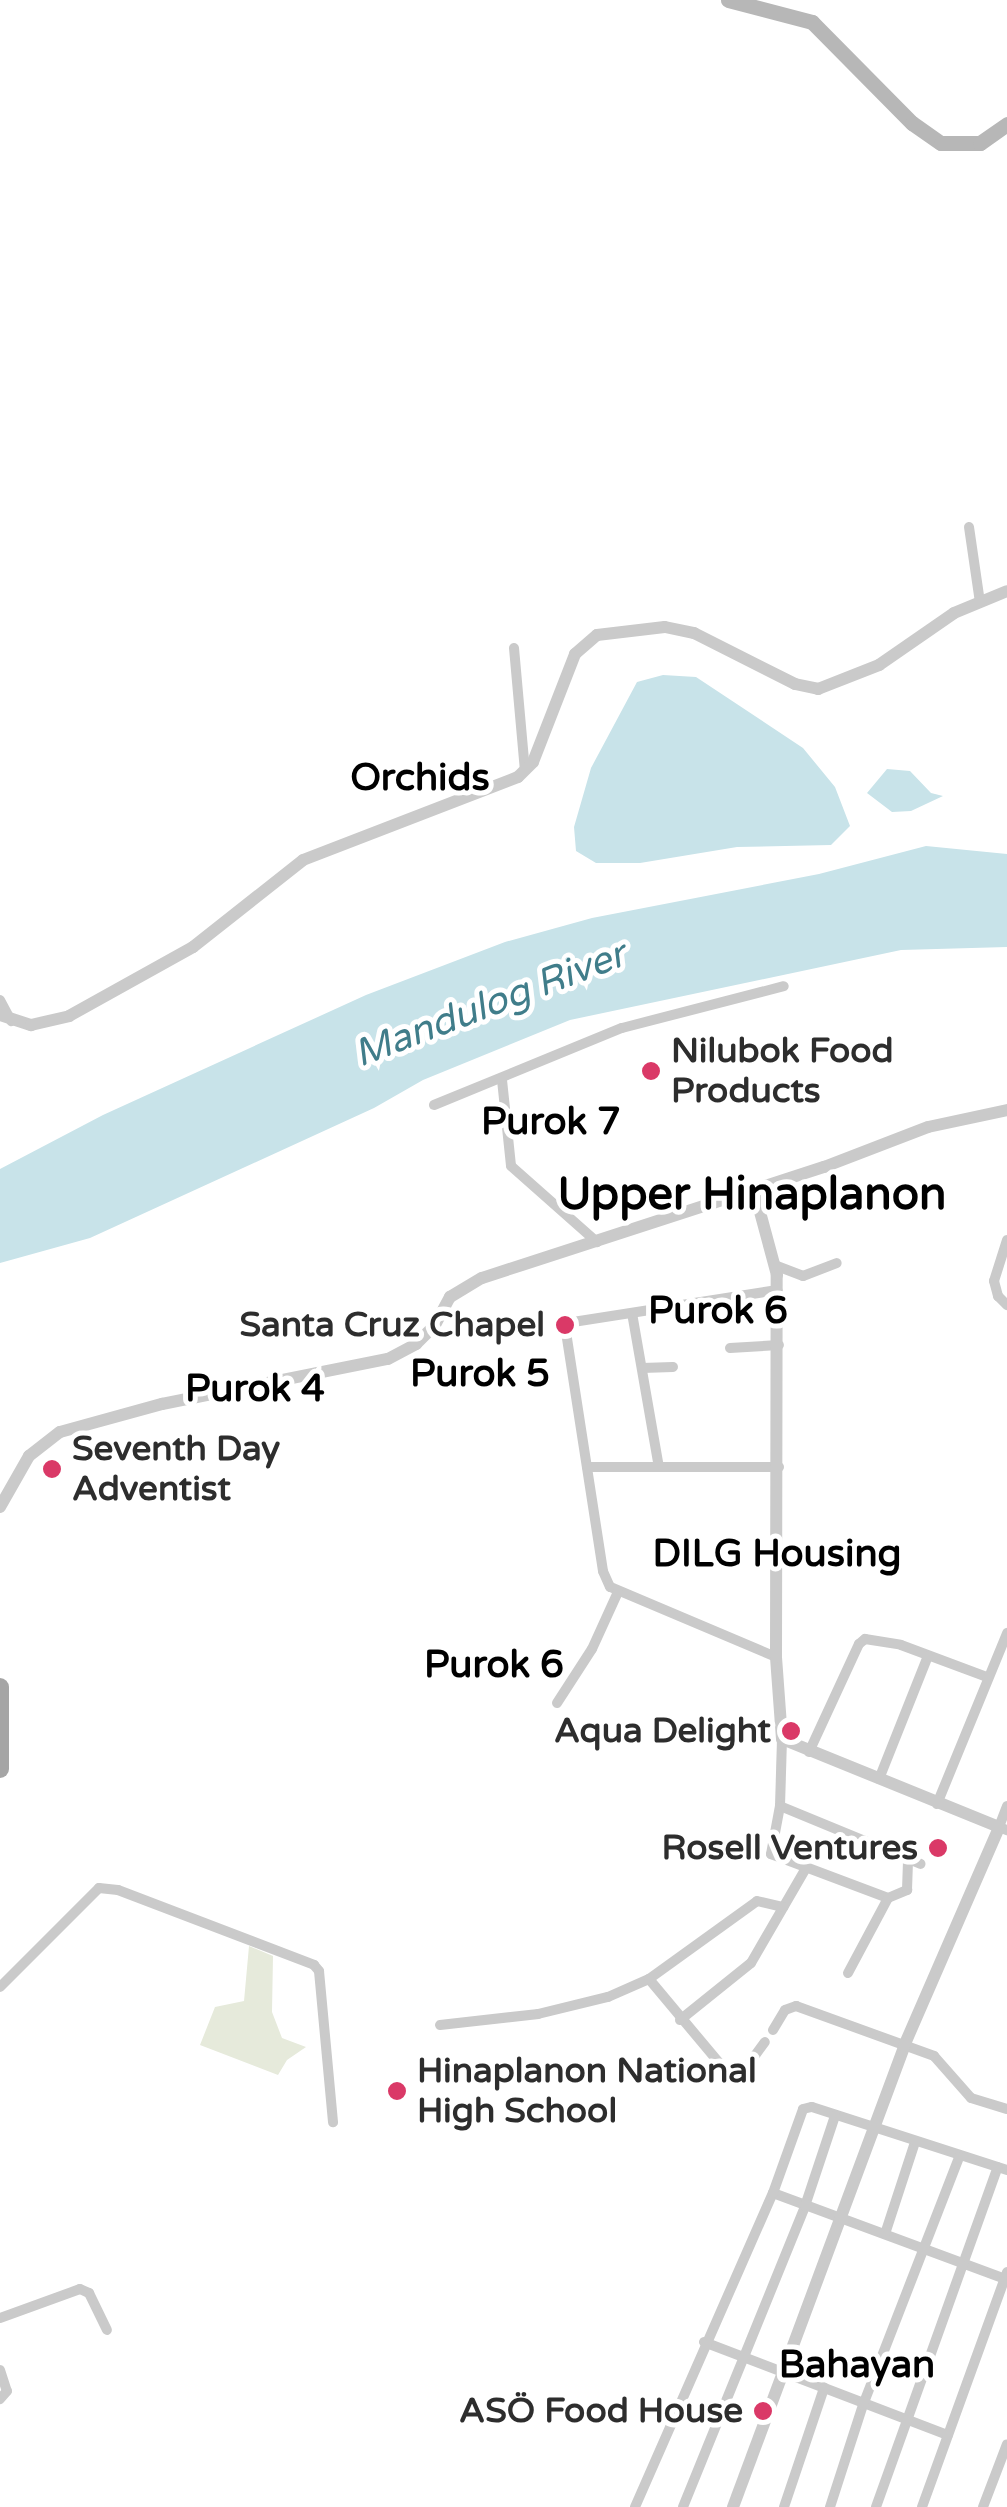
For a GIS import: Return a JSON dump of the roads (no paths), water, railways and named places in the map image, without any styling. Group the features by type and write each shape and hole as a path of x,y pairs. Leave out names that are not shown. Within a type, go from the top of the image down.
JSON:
{"main road":[{"path":"728,0 812,22 912,123 941,143 980,143 1007,124"},
{"path":"0,1688 0,1769"}],"street":[{"path":"969,527 980,602"},
{"path":"0,1000 6,1018 43,1024 69,1016 193,947 303,860 500,788 524,772 556,710 575,654 597,635 665,627 694,633 795,684 818,688 879,665 954,613 1007,591"},
{"path":"514,648 524,772"},
{"path":"434,1105 622,1028 784,986"},
{"path":"502,1080 512,1166 597,1242"},
{"path":"0,1507 29,1456 60,1432 162,1404 388,1358 427,1334 460,1289 928,1127 1007,1110"},
{"path":"754,1190 777,1266 778,1290 776,1657 782,1739 780,1806 771,1854 888,1898"},
{"path":"1007,1240 994,1280 998,1296 1007,1305"},
{"path":"777,1266 803,1276 837,1263"},
{"path":"776,1657 618,1592 603,1571 566,1327 778,1290"},
{"path":"632,1313 659,1467"},
{"path":"730,1348 779,1345"},
{"path":"642,1368 673,1367"},
{"path":"587,1467 779,1467"},
{"path":"557,1704 592,1649 618,1592"},
{"path":"937,1804 1007,1634"},
{"path":"809,1752 859,1644 878,1639 987,1676"},
{"path":"880,1779 928,1656"},
{"path":"782,1739 1003,1829"},
{"path":"780,1806 922,1864"},
{"path":"733,2507 904,2046 1003,1829 1007,1806"},
{"path":"848,1972 888,1898 907,1890 908,1856"},
{"path":"680,2020 744,1972 767,1941 806,1868"},
{"path":"0,1987 47,1944 93,1890 106,1888 314,1965 319,1971 333,2122"},
{"path":"440,2025 570,2008 649,1979 758,1901 783,1907"},
{"path":"649,1979 680,2020 732,2074 743,2072 765,2042"},
{"path":"773,2030 786,2010 796,2006 942,2061 959,2089 971,2098 1006,2107"},
{"path":"635,2507 772,2193 803,2109 812,2107 1002,2169 876,2507"},
{"path":"682,2507 805,2206 835,2116"},
{"path":"885,2234 916,2142"},
{"path":"830,2507 864,2405 959,2157"},
{"path":"772,2193 1006,2276 922,2507"},
{"path":"0,2318 80,2289 89,2293 107,2330"},
{"path":"704,2342 948,2435"},
{"path":"0,2370 7,2391 0,2399"},
{"path":"784,2507 824,2388"},
{"path":"983,2507 1007,2444"}],"water":[{"path":"663,675 696,677 803,748 835,787 850,826 831,845 737,847 640,863 596,863 576,851 574,827 591,768 637,682"},
{"path":"887,769 910,771 931,793 943,796 911,811 892,812 867,793"},
{"name":"Mandulog River","path":"926,846 1007,854 1007,947 901,950 570,1020 423,1080 374,1108 90,1238 0,1263 0,1169 103,1115 366,995 505,942 592,918 819,874"}],"place":[{"name":"Nilubok Food Products","path":"651,1071"},
{"name":"Santa Cruz Chapel","path":"565,1325"},
{"name":"Seventh Day Adventist","path":"52,1469"},
{"name":"Aqua Delight","path":"791,1731"},
{"name":"Rosell Ventures","path":"938,1848"},
{"name":"Hinaplanon National High School","path":"397,2091"},
{"name":"ASÖ Food House","path":"763,2411"}],"district":[{"name":"Orchids","path":"420,779"},
{"name":"Purok 7","path":"551,1123"},
{"name":"Upper Hinaplanon","path":"752,1196"},
{"name":"Purok 6","path":"718,1312"},
{"name":"Purok 5","path":"480,1375"},
{"name":"Purok 4","path":"255,1390"},
{"name":"DILG Housing","path":"777,1555"},
{"name":"Purok 6","path":"494,1666"},
{"name":"Bahayan","path":"857,2366"}]}
